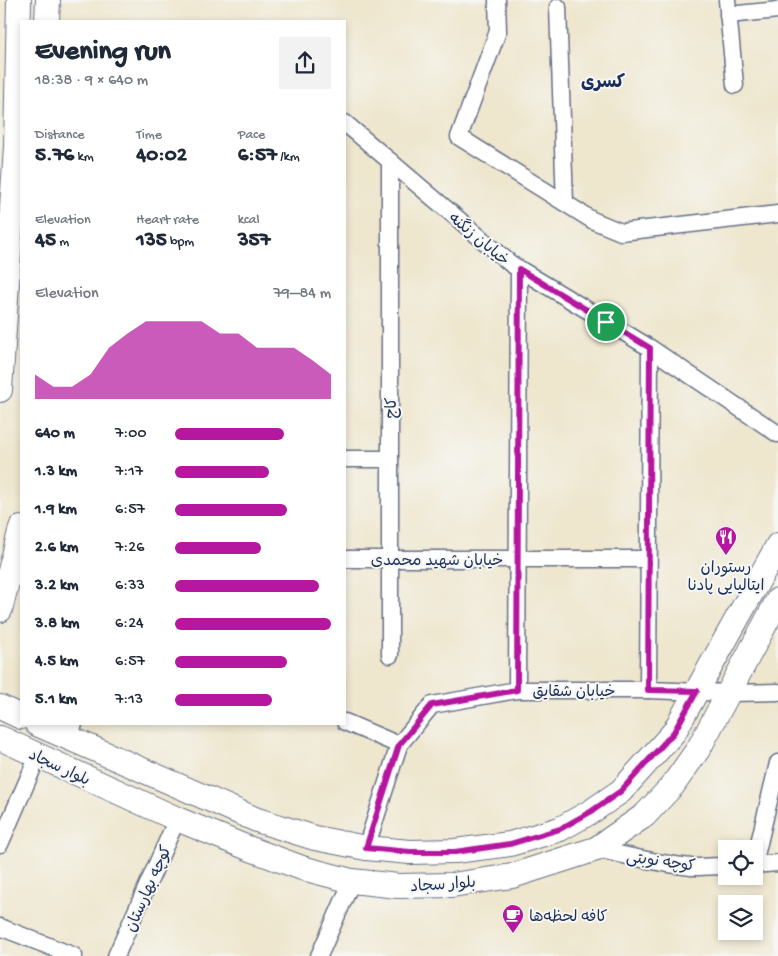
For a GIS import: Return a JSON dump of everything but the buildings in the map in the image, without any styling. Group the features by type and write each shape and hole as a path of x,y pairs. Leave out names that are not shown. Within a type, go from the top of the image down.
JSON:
{"main road":[{"path":"0,390 3,295 16,146 19,0"},
{"path":"47,20 48,0"},
{"path":"0,610 20,532"},
{"name":"بلوار سجاد","path":"42,725 72,731 258,820 316,838 366,848 410,852 455,852 510,844 560,829 592,811 621,791 674,732 778,545"},
{"name":"بلوار سجاد","path":"0,738 177,819 302,868 352,881 398,886 452,885 512,876 596,848 644,815 673,785 699,748 778,600"},
{"path":"0,707 20,717"}],"street":[{"path":"496,0 498,32 459,137 592,220 622,232 778,214"},
{"path":"558,7 566,203"},
{"path":"734,84 728,7 778,10"},
{"name":"خیابان زنگنه","path":"346,124 511,264 650,348 778,434"},
{"name":"کاج","path":"390,161 390,654"},
{"path":"517,690 519,269"},
{"path":"648,690 650,348"},
{"path":"346,459 390,459"},
{"name":"خیابان شهید محمدی","path":"346,559 648,559"},
{"name":"خیابان شقایق","path":"366,848 399,745 432,705 517,690 778,692"},
{"path":"346,722 399,745"},
{"path":"0,844 38,756"},
{"path":"760,840 778,763"},
{"name":"کوچه بهارستان","path":"116,956 177,819"},
{"name":"کوچه نوبتی","path":"596,848 645,861 694,867 718,866"},
{"path":"763,864 778,863"},
{"path":"319,956 352,881"},
{"path":"0,927 74,956"}],"place":[{"name":"رستوران ایتالیایی پادنا","path":"726,556"},
{"name":"کافه لحظه‌ها","path":"513,934"}],"district":[{"name":"کسری","path":"603,81"}],"route":[{"path":"519,269 606,322 650,348 648,690 697,691 674,732 621,791 592,811 560,829 510,844 455,852 410,852 366,848 399,745 432,705 517,690 519,269"}]}
